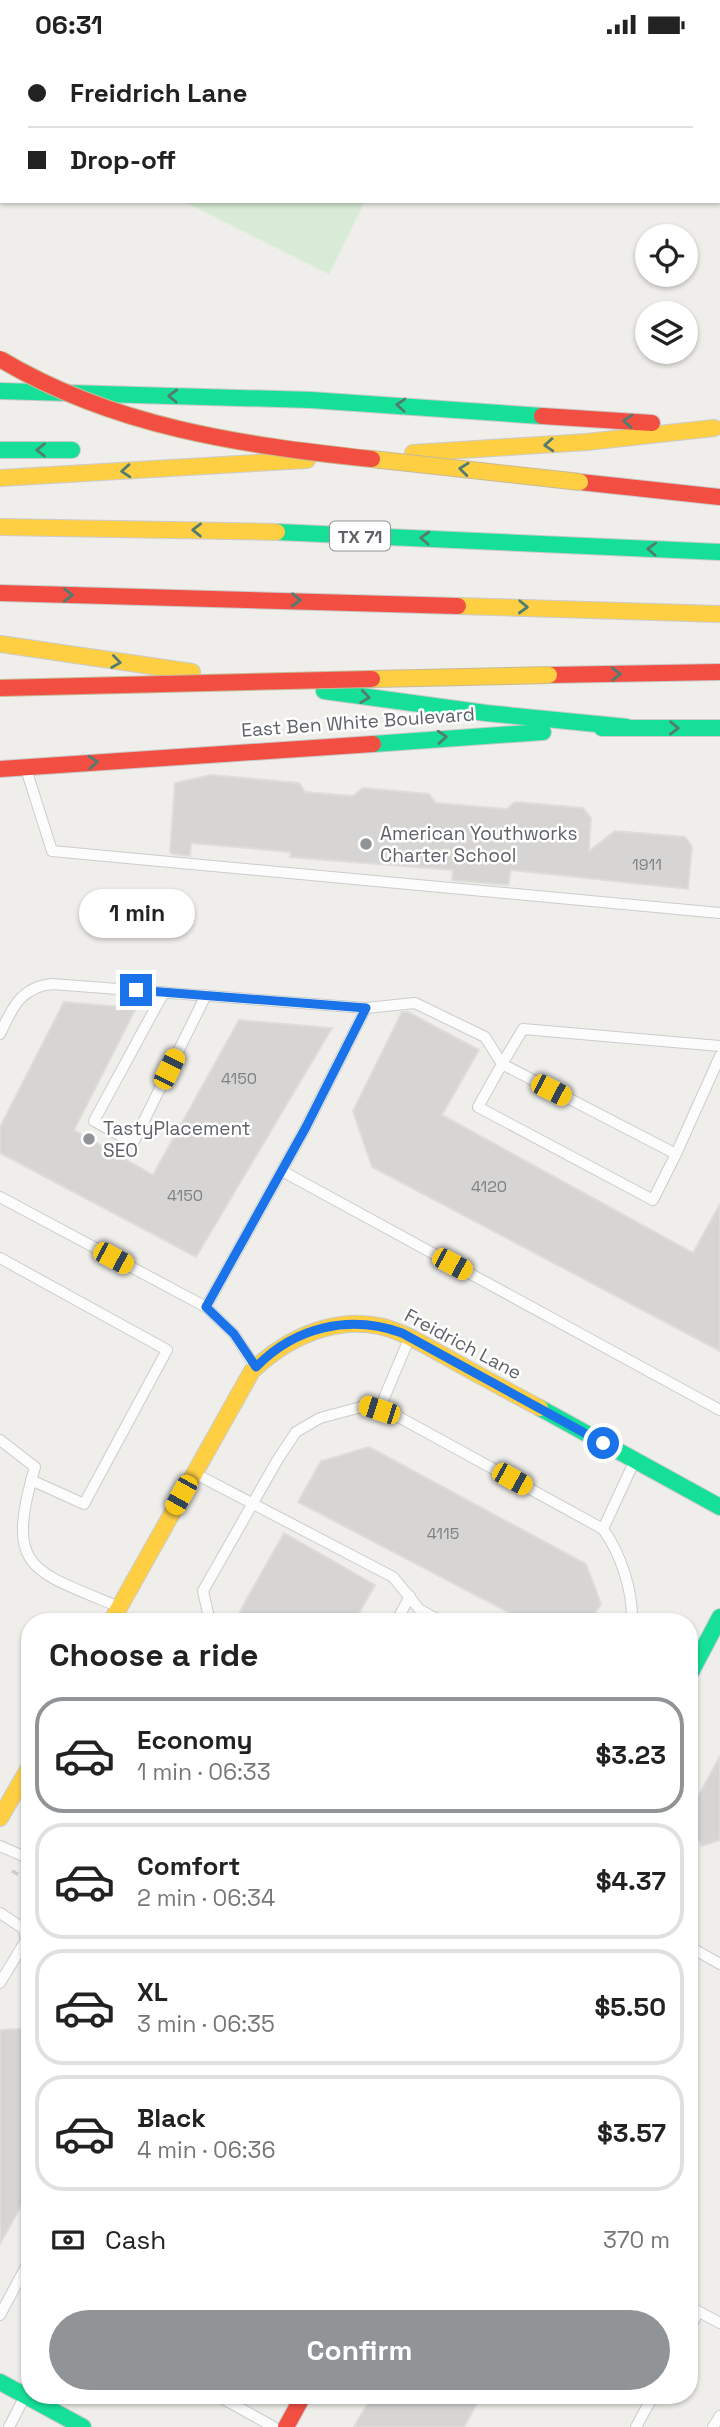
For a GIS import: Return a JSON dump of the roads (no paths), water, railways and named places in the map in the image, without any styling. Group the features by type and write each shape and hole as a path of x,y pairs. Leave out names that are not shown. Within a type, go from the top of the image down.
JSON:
{"main road":[{"path":"0,359 40,383 159,427 305,451 720,497"},
{"path":"0,391 324,401 717,428"},
{"path":"0,478 587,442 717,428"},
{"path":"0,450 93,450"},
{"path":"173,451 305,451"},
{"name":"TX 71","path":"0,527 247,531 720,552"},
{"path":"0,593 720,614"},
{"path":"0,644 486,713 627,727"},
{"path":"0,688 720,672"},
{"name":"East Ben White Boulevard","path":"0,769 627,727 720,728"},
{"name":"Freidrich Lane","path":"116,1613 242,1385 256,1367 286,1342 329,1326 376,1325 410,1337 720,1507"},
{"path":"698,1659 720,1617"},
{"path":"0,1818 21,1782"},
{"path":"0,2382 21,2393"},
{"path":"41,2404 83,2427"},
{"path":"286,2427 299,2404"}],"lane":[{"path":"25,767 52,851 720,913"},
{"path":"0,1034 21,996 43,985 366,1008 415,1003 485,1037 502,1064 676,1154"},
{"path":"163,992 94,1121 133,1143 206,995"},
{"path":"206,1307 282,1171 366,1008"},
{"path":"720,1046 523,1029 478,1107 653,1200 720,1056"},
{"path":"282,1171 720,1410"},
{"path":"0,1197 206,1307 234,1334 256,1367"},
{"path":"0,1258 167,1350 84,1504 31,1479"},
{"path":"379,1410 410,1337"},
{"path":"208,1613 203,1591 278,1458 296,1432 320,1418 365,1406 397,1416 603,1529 616,1547 632,1613"},
{"path":"0,1440 35,1467 20,1530 32,1563 47,1577 119,1608"},
{"path":"603,1529 635,1460"},
{"path":"193,1473 393,1577 420,1610 426,1613"},
{"path":"401,1613 410,1596"},
{"path":"0,1846 21,1855"},
{"path":"0,1913 21,1927"},
{"path":"0,1983 21,1948"},
{"path":"698,1952 720,1964"},
{"path":"0,2315 21,2276"},
{"path":"698,2311 720,2323"},
{"path":"9,2427 22,2404"},
{"path":"232,2404 274,2427"},
{"path":"636,2427 649,2404"},
{"path":"713,2427 720,2416"}],"place":[{"name":"American Youthworks Charter School","path":"366,844"},
{"name":"TastyPlacement SEO","path":"89,1139"}]}
